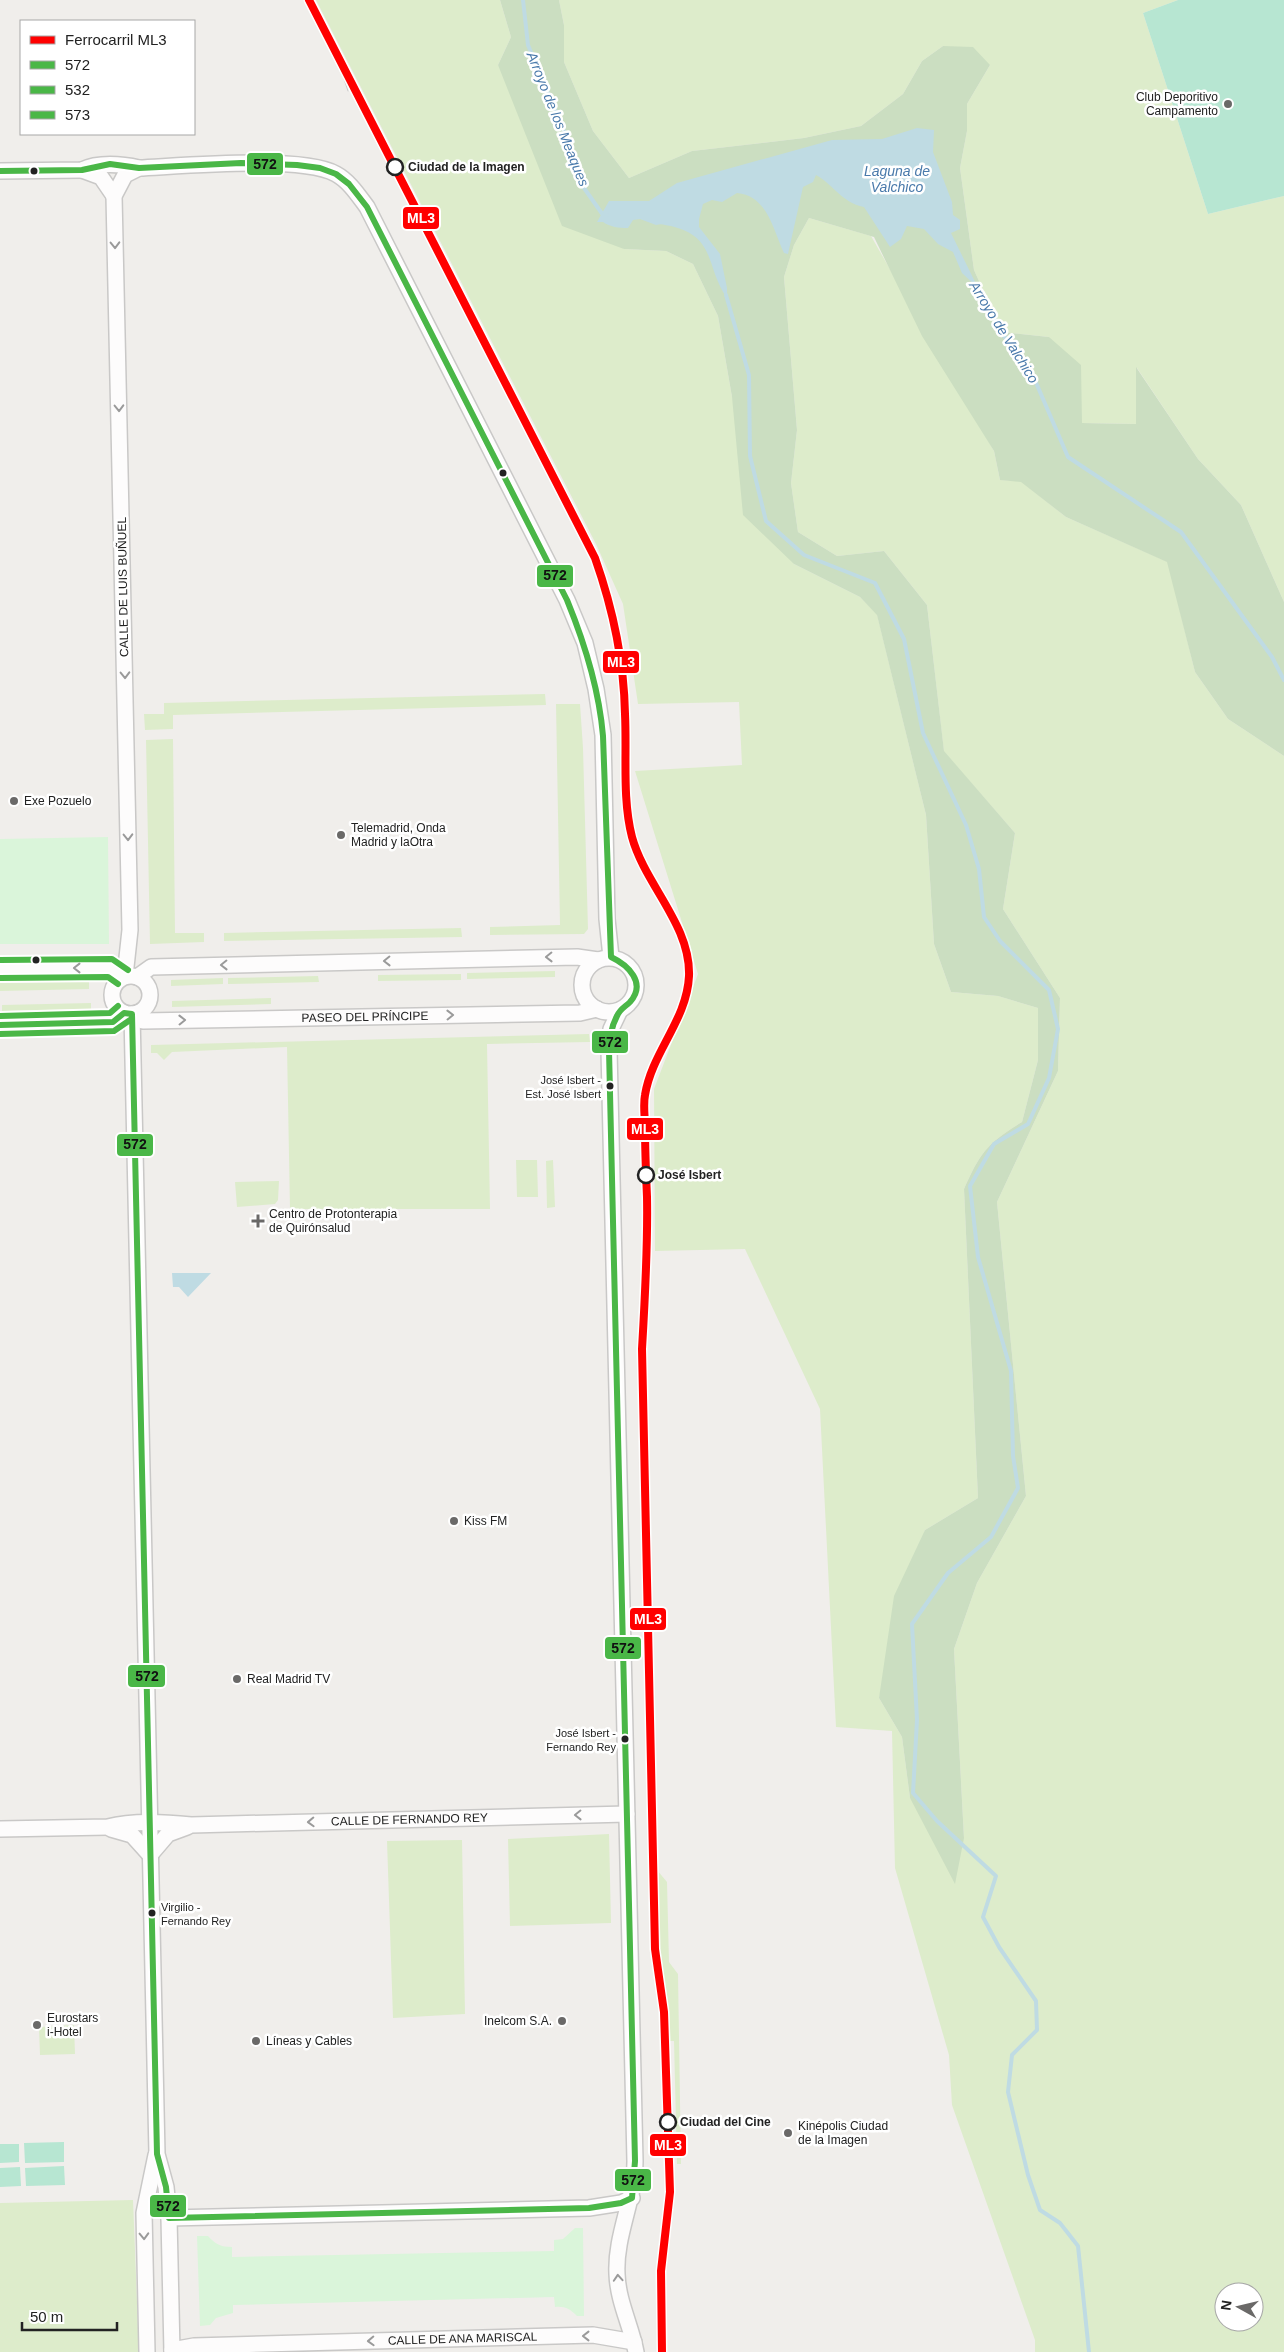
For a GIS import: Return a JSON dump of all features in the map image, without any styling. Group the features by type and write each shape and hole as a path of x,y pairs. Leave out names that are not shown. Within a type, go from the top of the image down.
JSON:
{"street":[{"path":"82,170 90,166 126,165 139,168 247,164 304,166 331,171 353,188 367,207 567,600 585,643 596,689 603,735 607,919 604,959"},
{"path":"0,171 82,170 101,177 114,196 125,175 139,168"},
{"name":"CALLE DE LUIS BUÑUEL","path":"114,196 130,930 128,977"},
{"path":"131,1014 117,1008 113,1000 112,991 116,983 151,967 568,957 624,962 634,973 636,987 631,1001 620,1010 611,1029 609,1050 635,2161 632,2198 620,2238 617,2272 623,2311 635,2347"},
{"path":"604,959 588,967 582,978 582,991 588,1002 597,1009 608,1012 620,1010"},
{"path":"0,969 111,968 128,977 145,982 150,990 150,1000 145,1008 113,1022 0,1025"},
{"name":"PASEO DEL PRÍNCIPE","path":"131,1014 143,1021 580,1013 597,1009"},
{"path":"131,1014 157,2154 144,2213 147,2352"},
{"name":"CALLE DE FERNANDO REY","path":"108,1828 119,1824 150,1823 191,1825 627,1814"},
{"name":"CALLE DE FERNANDO REY","path":"0,1830 108,1828 132,1835 150,1855 168,1834 191,1825"},
{"path":"157,2154 166,2187 169,2218 172,2351"},
{"path":"169,2218 589,2208 621,2203 632,2198"},
{"name":"CALLE DE ANA MARISCAL","path":"172,2351 194,2346 593,2335 635,2347"}],"green space":[{"path":"316,0 500,0 511,37 498,65 624,249 666,251 693,264 718,316 732,397 794,564 860,597 877,614 926,815 934,944 951,992 998,996 1038,1008 1038,1060 1022,1122 992,1143 975,1166 964,1189 978,1498 925,1530 879,1698 902,1737 910,1798 964,1838 954,1649 977,1583 1026,1496 997,1202 1058,1071 1060,998 1003,909 1015,833 944,752 927,605 884,551 837,556 798,532 791,483 797,430 784,277 794,245 809,218 871,236 994,451 1000,480 1021,481 1066,517 1168,562 1195,672 1228,719 1284,756 1284,2352 1035,2352 1035,2340 952,2105 949,2055 895,1868 892,1731 836,1727 820,1409 745,1249 655,1251 654,1089 698,974 635,771 742,765 739,702 638,704 623,604 596,544"},
{"path":"500,0 559,0 564,25 564,62 593,131 629,178 692,151 804,138 861,126 903,94 922,61 943,46 973,47 990,65 967,104 967,131 960,168 974,270 1002,332 1049,337 1081,365 1082,423 1136,424 1136,367 1198,459 1241,505 1284,602 1284,756 1228,719 1195,672 1167,562 1066,517 1021,482 1000,480 994,451 922,336 874,237 809,218 794,245 784,277 797,430 791,483 798,532 837,556 884,551 927,605 944,751 1015,833 1003,909 1060,998 1058,1071 997,1202 1026,1496 977,1583 954,1649 964,1838 955,1884 910,1798 902,1737 879,1698 894,1596 925,1530 978,1498 964,1189 975,1166 992,1143 1022,1122 1038,1060 1038,1008 998,996 951,992 934,944 926,815 877,615 860,597 794,564 743,515 732,397 718,316 693,264 666,251 624,249 562,226 498,65 511,37"},
{"path":"559,0 1178,0 1143,13 1208,214 1284,196 1284,602 1241,505 1198,459 1137,368 1137,424 1082,423 1049,337 1002,332 974,270 960,168 967,131 967,104 990,65 943,46 922,61 903,94 861,126 804,138 692,151 629,178 593,131 564,62 564,25"},
{"name":"Club Deporitivo Campamento","path":"1178,0 1284,0 1284,196 1208,214 1143,13"},
{"path":"545,694 546,705 173,715 173,729 145,730 144,714 164,714 164,703"},
{"path":"556,704 580,704 588,929 584,934 490,935 490,927 560,925"},
{"path":"173,739 175,933 204,933 204,942 150,944 146,740"},
{"path":"108,837 109,944 0,944 0,839"},
{"path":"461,928 462,937 224,941 224,933"},
{"path":"555,971 555,977 467,979 467,973"},
{"path":"461,974 461,980 378,981 378,975"},
{"path":"318,976 319,982 228,984 228,978"},
{"path":"223,978 223,984 171,986 171,980"},
{"path":"89,981 89,989 0,991 0,983"},
{"path":"271,998 271,1004 172,1007 172,1001"},
{"path":"91,1003 91,1009 2,1011 2,1005"},
{"path":"589,1034 590,1042 487,1044 490,1209 290,1209 287,1047 172,1052 164,1060 157,1053 151,1053 151,1045"},
{"path":"516,1160 537,1160 538,1197 517,1197"},
{"path":"553,1160 555,1207 547,1208 546,1161"},
{"path":"279,1181 278,1200 275,1204 237,1207 235,1182"},
{"path":"609,1834 611,1923 510,1926 508,1839"},
{"path":"462,1840 465,2014 393,2018 387,1841"},
{"path":"657,1870 667,1882 669,1962 678,1974 681,2164 677,2164 674,2041 670,2041 669,2011 660,1960"},
{"path":"74,2025 75,2054 40,2055 39,2027"},
{"path":"64,2142 64,2162 25,2163 24,2143"},
{"path":"0,2144 19,2144 19,2162 0,2163"},
{"path":"64,2166 65,2185 26,2186 25,2168"},
{"path":"20,2167 21,2186 0,2187 0,2168"},
{"path":"133,2200 139,2352 0,2352 0,2203"},
{"path":"575,2228 583,2228 584,2316 577,2316 570,2310 555,2307 554,2297 233,2305 233,2313 216,2318 210,2325 200,2326 197,2236 208,2236 218,2244 232,2247 232,2257 554,2251 554,2240 563,2239"}],"water":[{"name":"Laguna de Valchico","path":"917,128 934,130 933,152 952,202 953,215 960,220 960,229 951,233 978,288 962,273 953,252 938,244 924,229 907,226 901,239 890,247 864,207 844,198 816,175 813,182 803,187 788,254 784,253 768,216 756,200 747,195 737,193 722,202 712,200 703,204 699,227 720,254 727,288 727,298 703,245 686,231 663,224 656,225 640,219 633,220 628,228 597,222 609,201 649,201 677,183 832,140 882,139"},
{"path":"172,1273 211,1273 188,1297 179,1287 173,1287"}],"waterway":[{"name":"Arroyo de los Meaques","path":"523,0 528,45 577,162 584,188 603,215 607,215"},
{"name":"Arroyo de Valchico","path":"976,285 1004,336 1034,378 1068,457 1181,532 1272,657 1284,680"},
{"name":"Arroyo de los Meaques","path":"726,295 749,375 750,456 766,521 804,555 875,583 904,639 923,733 966,825 979,869 984,917 1000,941 1049,990 1058,1029 1049,1078 1028,1124 994,1144 970,1186 978,1257 1011,1371 1013,1456 1018,1488 991,1537 948,1573 912,1624 917,1720 913,1793 937,1821 996,1876 983,1917 999,1947 1036,2001 1037,2030 1012,2055 1008,2092 1028,2175 1040,2210 1060,2223 1078,2246 1089,2352"}],"tram line":[{"path":"334,49 348,91"}],"rail line":[{"name":"ML3","path":"309,0 595,558 607,596 620,654 624,694 626,792 632,837 638,855 675,922 688,957 689,976 687,992 676,1022 649,1079 644,1103 647,1235 642,1349 655,1949 664,2012 670,2192 661,2271 662,2352"}],"transit line":[{"name":"572","path":"0,171 82,170 110,164 139,168 241,163 297,165 320,168 336,174 349,184 367,207 567,600 580,633 595,683 603,736 611,957 629,970 633,975 637,988 635,995 615,1020 609,1050 635,2161 632,2198 621,2203 589,2208 169,2218 166,2187 157,2154 132,1014 124,1013 113,1022 0,1025"},
{"name":"573","path":"0,960 112,959 128,970"},
{"name":"532","path":"0,978 108,977 118,984"},
{"name":"573","path":"0,1016 110,1013 118,1006"},
{"name":"532","path":"0,1034 114,1031 130,1020"}],"place":[{"name":"Club Deporitivo Campamento","path":"1228,104"},
{"name":"Ciudad de la Imagen","path":"395,167"},
{"name":"Exe Pozuelo","path":"14,801"},
{"name":"Telemadrid, Onda Madrid y laOtra","path":"341,835"},
{"name":"José Isbert - Est. José Isbert","path":"610,1086"},
{"name":"José Isbert","path":"646,1175"},
{"name":"Centro de Protonterapia de Quirónsalud","path":"258,1221"},
{"name":"Kiss FM","path":"454,1521"},
{"name":"Real Madrid TV","path":"237,1679"},
{"name":"José Isbert - Fernando Rey","path":"625,1739"},
{"name":"Virgilio - Fernando Rey","path":"152,1913"},
{"name":"Inelcom S.A.","path":"562,2021"},
{"name":"Eurostars i-Hotel","path":"37,2025"},
{"name":"Líneas y Cables","path":"256,2041"},
{"name":"Ciudad del Cine","path":"668,2122"},
{"name":"Kinépolis Ciudad de la Imagen","path":"788,2133"}]}
